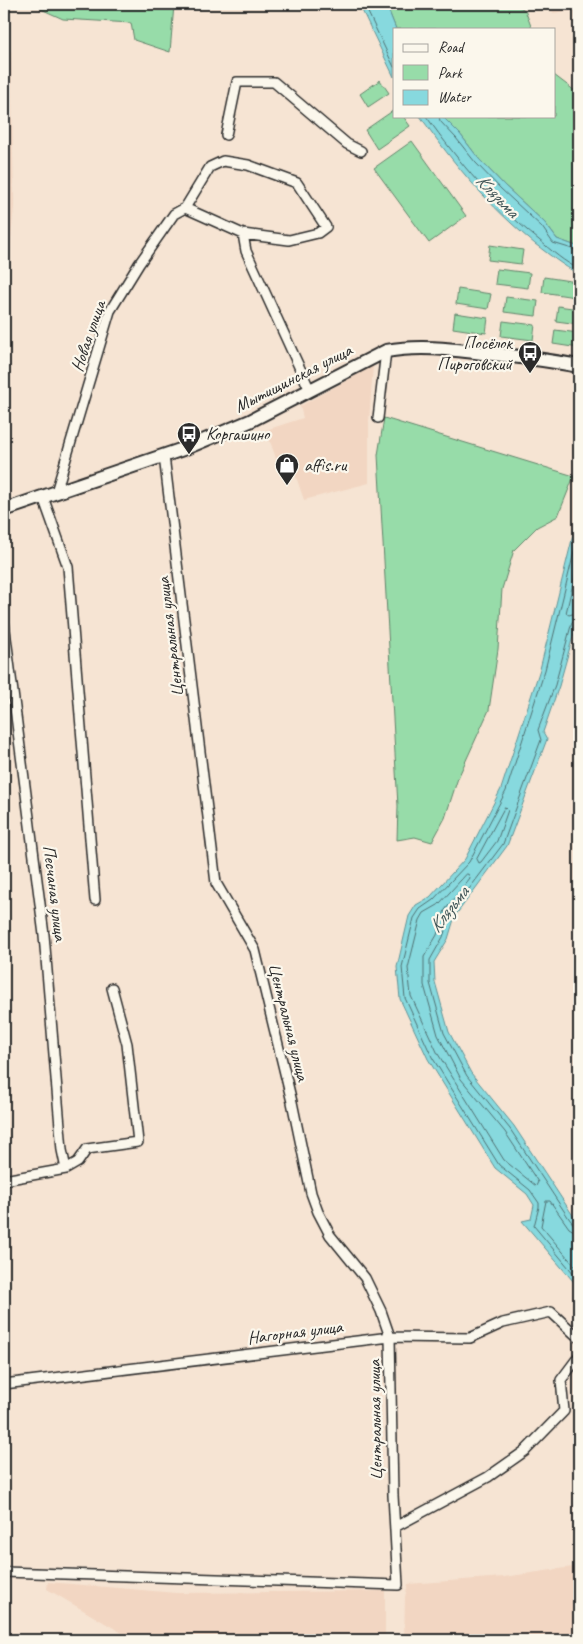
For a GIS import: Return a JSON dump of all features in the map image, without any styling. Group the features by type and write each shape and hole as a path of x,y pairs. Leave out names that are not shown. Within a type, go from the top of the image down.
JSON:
{"street":[{"path":"226,135 237,82 274,82 348,144 361,150"},
{"name":"Новая улица","path":"49,495 110,311 174,214 185,208 210,168 223,161 248,165 298,184 326,227 318,233 289,240 243,234"},
{"path":"185,208 243,234 246,252 310,389"},
{"name":"Мытищинская улица","path":"4,510 164,456 250,421 386,351 431,347 579,366"},
{"path":"378,418 386,351"},
{"name":"Центральная улица","path":"4,1572 398,1585 393,1495 390,1337 381,1311 365,1278 330,1235 318,1212 311,1193 292,1102 255,950 216,883 164,456"},
{"path":"49,495 68,567 95,900"},
{"name":"Песчаная улица","path":"4,622 44,936 62,1150 66,1169"},
{"path":"4,1180 66,1169 78,1162 87,1149 138,1142 127,1044 112,988"},
{"name":"Нагорная улица","path":"4,1384 390,1337 470,1338 503,1323 551,1312 579,1337"},
{"path":"395,1527 488,1477 525,1451 564,1411 561,1380 579,1356"}],"shaded area":[{"path":"544,4 579,4 579,9 554,13"},
{"path":"11,51 14,206 4,314 4,52"},
{"path":"373,366 369,421 369,483 304,500 291,462 278,464 266,430 303,418 300,406"},
{"path":"579,1566 579,1640 404,1640 405,1597 408,1584 504,1577"},
{"path":"48,1582 176,1593 385,1591 385,1640 134,1640 47,1589"}],"green space":[{"path":"40,4 176,4 174,5 170,52 134,40 131,23 63,19 41,9"},
{"path":"386,4 514,4 525,10 532,28 396,28"},
{"path":"556,77 579,94 579,247 557,239 545,223 479,159 460,134 444,118 556,118"},
{"path":"380,80 389,93 368,107 360,94"},
{"path":"393,111 393,118 404,118 410,126 377,149 365,130"},
{"path":"412,141 466,216 429,243 374,168"},
{"path":"490,245 523,250 521,264 488,260"},
{"path":"497,269 530,273 528,288 495,284"},
{"path":"544,277 577,282 575,297 542,292"},
{"path":"458,289 491,294 488,309 456,304"},
{"path":"506,297 538,301 536,316 504,312"},
{"path":"558,306 579,309 579,324 556,321"},
{"path":"455,313 488,318 486,333 453,328"},
{"path":"503,321 535,325 533,340 501,336"},
{"path":"555,330 579,333 579,348 553,344"},
{"path":"384,418 574,476 558,516 537,527 514,550 502,589 498,649 489,710 458,778 445,818 432,842 415,837 397,840 398,806 378,455"}],"water":[{"path":"359,4 386,4 396,28 393,28 393,75"},
{"name":"Клязьма","path":"421,118 444,118 460,134 479,159 545,223 557,239 579,247 579,274 535,244 502,215 446,152"},
{"name":"Клязьма","path":"579,511 579,615 559,686 543,732 547,739 507,846 455,916 448,939 434,962 435,982 449,1032 471,1073 514,1126 579,1223 579,1288 522,1221 531,1219 534,1205 527,1194 495,1168 428,1059 400,999 397,967 409,916 416,905 430,897 465,859 501,789 540,669"}],"waterway":[{"path":"105,4 121,4"}],"place":[{"name":"Посёлок Пироговский","path":"530,374"},
{"name":"Коргашино","path":"189,455"},
{"name":"affis.ru","path":"287,486"}]}
